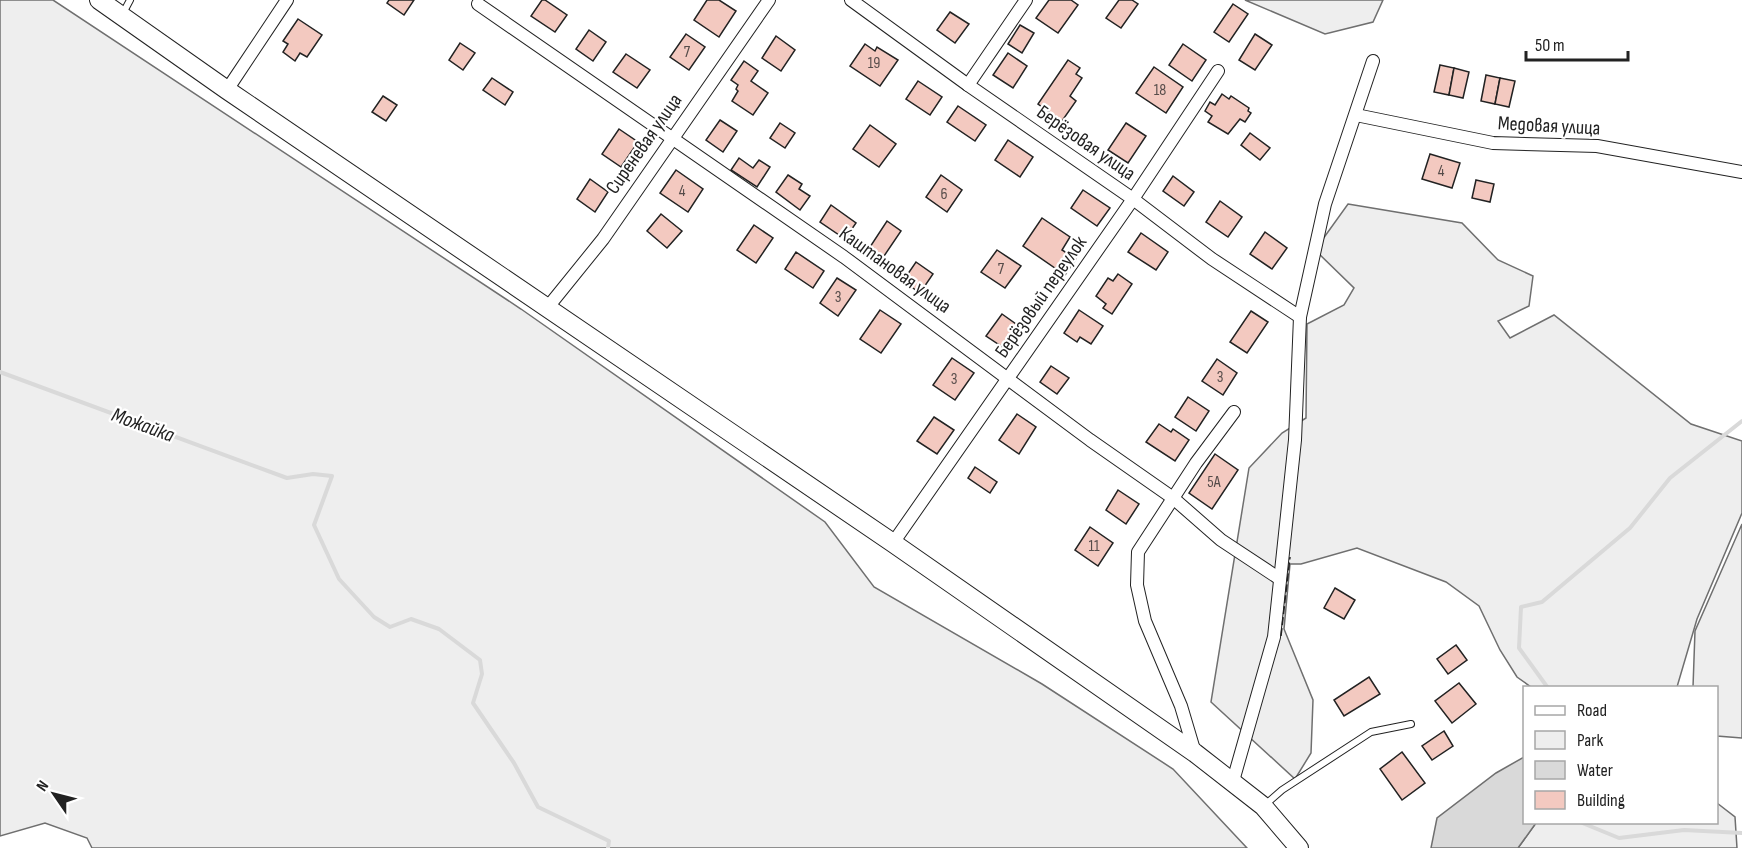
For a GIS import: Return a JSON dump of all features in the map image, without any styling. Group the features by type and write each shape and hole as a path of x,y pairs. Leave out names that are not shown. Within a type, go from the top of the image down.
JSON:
{"main road":[{"path":"99,0 126,8 227,90 893,543 1195,753 1263,806 1299,848"}],"street":[{"path":"227,90 287,0"},
{"name":"Сиреневая улица","path":"548,307 603,239 769,0"},
{"name":"Берёзовая улица","path":"851,0 968,85 1133,199 1212,259 1300,317"},
{"path":"968,85 1026,0"},
{"name":"Каштановая улица","path":"478,4 844,256 1090,440 1173,498 1221,540 1280,579"},
{"path":"1233,781 1274,637 1295,440 1300,317 1325,204 1373,61"},
{"name":"Берёзовый переулок","path":"893,543 1133,199 1218,71"},
{"name":"Медовая улица","path":"1356,115 1493,143 1597,146 1742,172"},
{"path":"1195,753 1180,706 1145,621 1137,585 1138,552 1234,412"}],"lane":[{"path":"1263,806 1282,790 1371,732 1411,724"}],"green space":[{"path":"0,0 53,0 521,309 825,522 874,587 1042,684 1173,769 1247,848 92,848 87,838 45,823 0,836"},
{"path":"1245,0 1383,0 1373,22 1325,34"},
{"path":"1348,204 1462,223 1498,260 1533,276 1529,306 1498,321 1510,338 1554,315 1691,424 1742,441 1742,513 1697,619 1677,686 1530,686 1517,677 1500,650 1479,606 1446,582 1357,548 1301,564 1290,564 1284,629 1313,700 1311,753 1295,779 1211,702 1249,468 1282,433 1306,418 1307,324 1344,305 1354,288 1315,250"},
{"path":"1742,524 1742,738 1718,736 1718,686 1693,686 1695,631"},
{"path":"1718,804 1735,817 1737,848 1518,848 1535,824 1718,824"}],"water":[{"path":"1523,758 1523,824 1535,824 1518,848 1431,848 1437,818 1496,773"}],"building":[{"path":"389,0 414,0 404,15 387,3"},
{"path":"542,0 567,15 555,32 531,16"},
{"path":"707,0 719,0 736,11 719,37 694,20"},
{"path":"1049,0 1071,0 1078,5 1058,33 1036,18"},
{"path":"1119,0 1132,0 1138,4 1121,28 1106,18"},
{"path":"1233,4 1248,14 1229,42 1214,32"},
{"path":"950,12 969,24 955,43 937,30"},
{"path":"298,19 322,35 307,57 300,53 295,61 283,52 288,44 283,41"},
{"path":"1020,25 1034,33 1022,53 1008,44"},
{"path":"589,30 606,42 593,61 576,49"},
{"path":"686,34 705,47 689,70 670,57"},
{"path":"1255,34 1272,45 1255,70 1239,60"},
{"path":"776,36 795,50 781,71 762,58"},
{"path":"460,43 475,53 463,70 449,60"},
{"path":"865,44 875,51 877,47 898,60 880,86 850,66"},
{"path":"1183,44 1206,60 1192,81 1169,65"},
{"path":"1008,53 1027,66 1013,88 993,75"},
{"path":"626,54 650,70 637,88 613,72"},
{"path":"1068,60 1080,68 1076,74 1082,78 1070,96 1076,101 1062,121 1038,104"},
{"path":"744,61 758,71 751,81 768,93 753,115 732,101 738,91 736,89 738,85 731,80"},
{"path":"1440,65 1454,68 1449,95 1434,92"},
{"path":"1154,67 1183,87 1166,113 1136,93"},
{"path":"1454,68 1469,72 1463,98 1449,95"},
{"path":"1486,75 1500,78 1495,104 1481,101"},
{"path":"492,78 513,92 505,105 483,90"},
{"path":"1500,78 1515,81 1509,107 1495,104"},
{"path":"918,81 942,97 930,115 906,99"},
{"path":"1222,94 1229,99 1231,96 1249,108 1248,111 1251,113 1245,122 1240,119 1228,134 1208,122 1212,116 1205,111 1210,102 1215,105"},
{"path":"383,96 397,105 386,121 372,112"},
{"path":"958,106 986,125 975,141 947,122"},
{"path":"720,120 737,131 723,152 706,140"},
{"path":"780,123 795,133 785,148 770,138"},
{"path":"1126,123 1146,136 1128,163 1108,150"},
{"path":"870,125 896,144 879,167 853,149"},
{"path":"619,129 638,142 621,167 602,154"},
{"path":"1250,133 1270,148 1260,160 1241,145"},
{"path":"1008,140 1033,157 1020,177 995,160"},
{"path":"1430,154 1460,163 1452,188 1422,179"},
{"path":"739,158 753,168 759,160 770,167 757,187 731,170"},
{"path":"676,170 703,189 688,212 660,193"},
{"path":"788,175 802,184 799,189 810,196 800,210 776,192"},
{"path":"941,175 962,190 947,212 926,197"},
{"path":"1173,176 1194,192 1184,206 1163,191"},
{"path":"590,179 608,192 595,212 577,199"},
{"path":"1476,180 1494,184 1490,202 1472,198"},
{"path":"1083,190 1110,208 1097,226 1071,208"},
{"path":"1220,201 1242,217 1228,237 1206,222"},
{"path":"831,205 856,223 845,239 820,222"},
{"path":"661,214 682,231 667,248 647,231"},
{"path":"1042,218 1070,237 1062,250 1076,259 1065,275 1023,246"},
{"path":"887,221 901,231 882,259 868,250"},
{"path":"754,225 773,238 756,263 737,250"},
{"path":"1265,232 1287,248 1272,269 1250,254"},
{"path":"1141,233 1168,252 1156,270 1128,252"},
{"path":"997,250 1021,266 1005,288 981,272"},
{"path":"796,252 824,271 813,288 785,269"},
{"path":"916,262 933,274 920,293 903,281"},
{"path":"1118,274 1132,284 1112,314 1103,308 1106,304 1096,296 1108,278 1113,281"},
{"path":"837,278 856,290 838,316 820,303"},
{"path":"880,310 901,324 881,353 860,339"},
{"path":"1079,310 1103,326 1091,344 1080,337 1077,342 1064,333"},
{"path":"1251,311 1268,322 1247,353 1230,342"},
{"path":"1002,314 1019,326 1004,348 986,336"},
{"path":"952,358 974,373 955,400 933,385"},
{"path":"1217,359 1237,373 1223,395 1202,381"},
{"path":"1051,366 1069,378 1057,394 1040,382"},
{"path":"1188,397 1209,411 1196,431 1175,417"},
{"path":"1017,414 1036,427 1019,454 999,440"},
{"path":"934,417 954,430 937,454 917,441"},
{"path":"1159,424 1171,432 1173,429 1189,440 1175,461 1146,442"},
{"path":"1215,454 1238,470 1212,509 1189,493"},
{"path":"975,467 997,482 990,493 968,478"},
{"path":"1118,490 1139,504 1126,524 1106,510"},
{"path":"1090,527 1113,543 1098,566 1075,550"},
{"path":"1335,588 1355,600 1344,619 1324,608"},
{"path":"1456,645 1467,660 1448,674 1437,659"},
{"path":"1369,677 1380,694 1344,716 1334,700"},
{"path":"1459,683 1476,704 1452,723 1435,701"},
{"path":"1444,731 1453,746 1432,760 1422,746"},
{"path":"1402,752 1425,783 1402,800 1380,769"}],"waterway":[{"name":"Можайка","path":"0,372 287,478 313,474 332,476 314,525 339,579 374,617 390,627 411,619 439,629 480,660 482,674 473,703 514,763 538,807 609,841 608,848"},
{"path":"1547,686 1519,648 1521,607 1542,602 1630,528 1670,478 1742,421"},
{"path":"1585,824 1619,838 1684,830 1742,833"}],"fence":[{"path":"1281,636 1290,557"}]}
